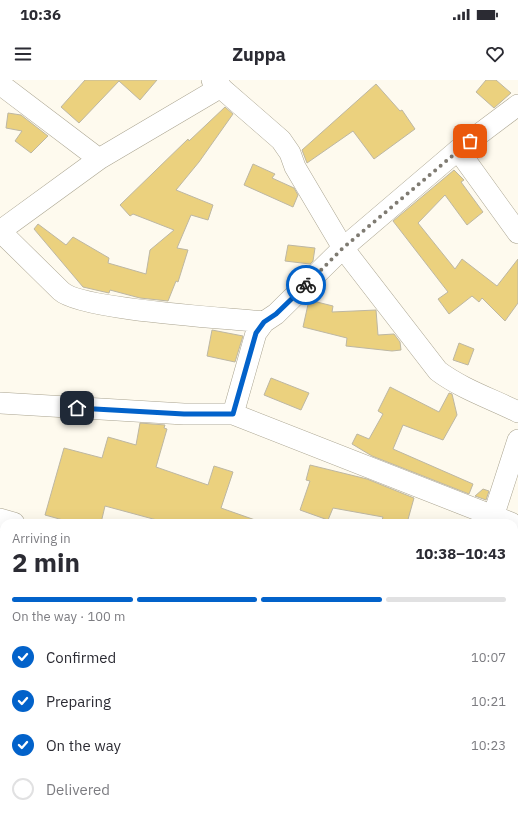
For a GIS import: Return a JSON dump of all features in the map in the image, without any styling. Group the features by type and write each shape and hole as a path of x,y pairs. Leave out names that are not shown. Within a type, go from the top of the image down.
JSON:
{"lane":[{"path":"0,84 100,159"},
{"path":"264,322 140,310 72,298 61,290 0,231 100,159 217,84 281,140 290,153 295,167 343,248 438,371 453,383 466,387 518,412"},
{"path":"233,414 256,333 264,322 276,314 343,248 458,150 518,105"},
{"path":"458,150 518,233"},
{"path":"0,403 184,414 233,414 493,519"},
{"path":"498,519 518,440"}],"building":[{"path":"85,80 157,80 140,100 119,81 79,123 61,107"},
{"path":"486,80 496,80 511,93 494,108 476,92"},
{"path":"376,84 400,111 402,110 415,129 374,159 353,131 307,163 302,150"},
{"path":"225,107 233,114 199,162 176,190 213,205 208,220 191,215 177,248 188,250 178,282 176,281 168,301 140,298 110,290 109,293 83,287 34,229 38,224 66,245 73,237 109,258 108,263 146,274 150,250 174,230 133,214 130,216 120,205 188,139 189,141"},
{"path":"8,113 21,115 48,136 31,153 15,141 22,131 6,128"},
{"path":"253,164 275,174 272,178 294,188 298,195 293,207 244,185"},
{"path":"454,170 464,180 461,182 483,212 467,225 445,195 418,223 455,269 462,259 497,286 518,259 518,303 505,321 482,298 479,302 472,296 449,314 438,299 448,292 393,221"},
{"path":"288,245 315,248 313,261 310,264 285,261"},
{"path":"309,300 333,306 332,312 376,310 378,335 394,334 400,342 401,350 392,351 346,346 347,338 303,327"},
{"path":"212,330 243,336 235,362 207,356"},
{"path":"459,343 474,349 468,365 453,360"},
{"path":"271,378 309,393 301,410 264,395"},
{"path":"390,387 439,412 449,393 452,394 457,415 443,440 403,425 393,449 473,484 469,494 372,456 352,444 357,434 369,439 383,414 378,411"},
{"path":"140,423 165,425 164,428 167,429 156,467 208,485 214,466 233,472 221,508 252,519 153,519 105,506 102,519 60,519 45,515 64,448 102,458 108,437 136,445"},
{"path":"310,465 367,479 414,498 408,519 382,519 383,517 333,508 328,519 325,519 300,510 310,481 306,480"},
{"path":"483,489 489,491 486,500 475,496"}],"way so far":[{"path":"306,285 343,248 470,141"}],"route":[{"path":"77,408 184,414 233,414 256,333 264,322 276,314 306,285"}]}
